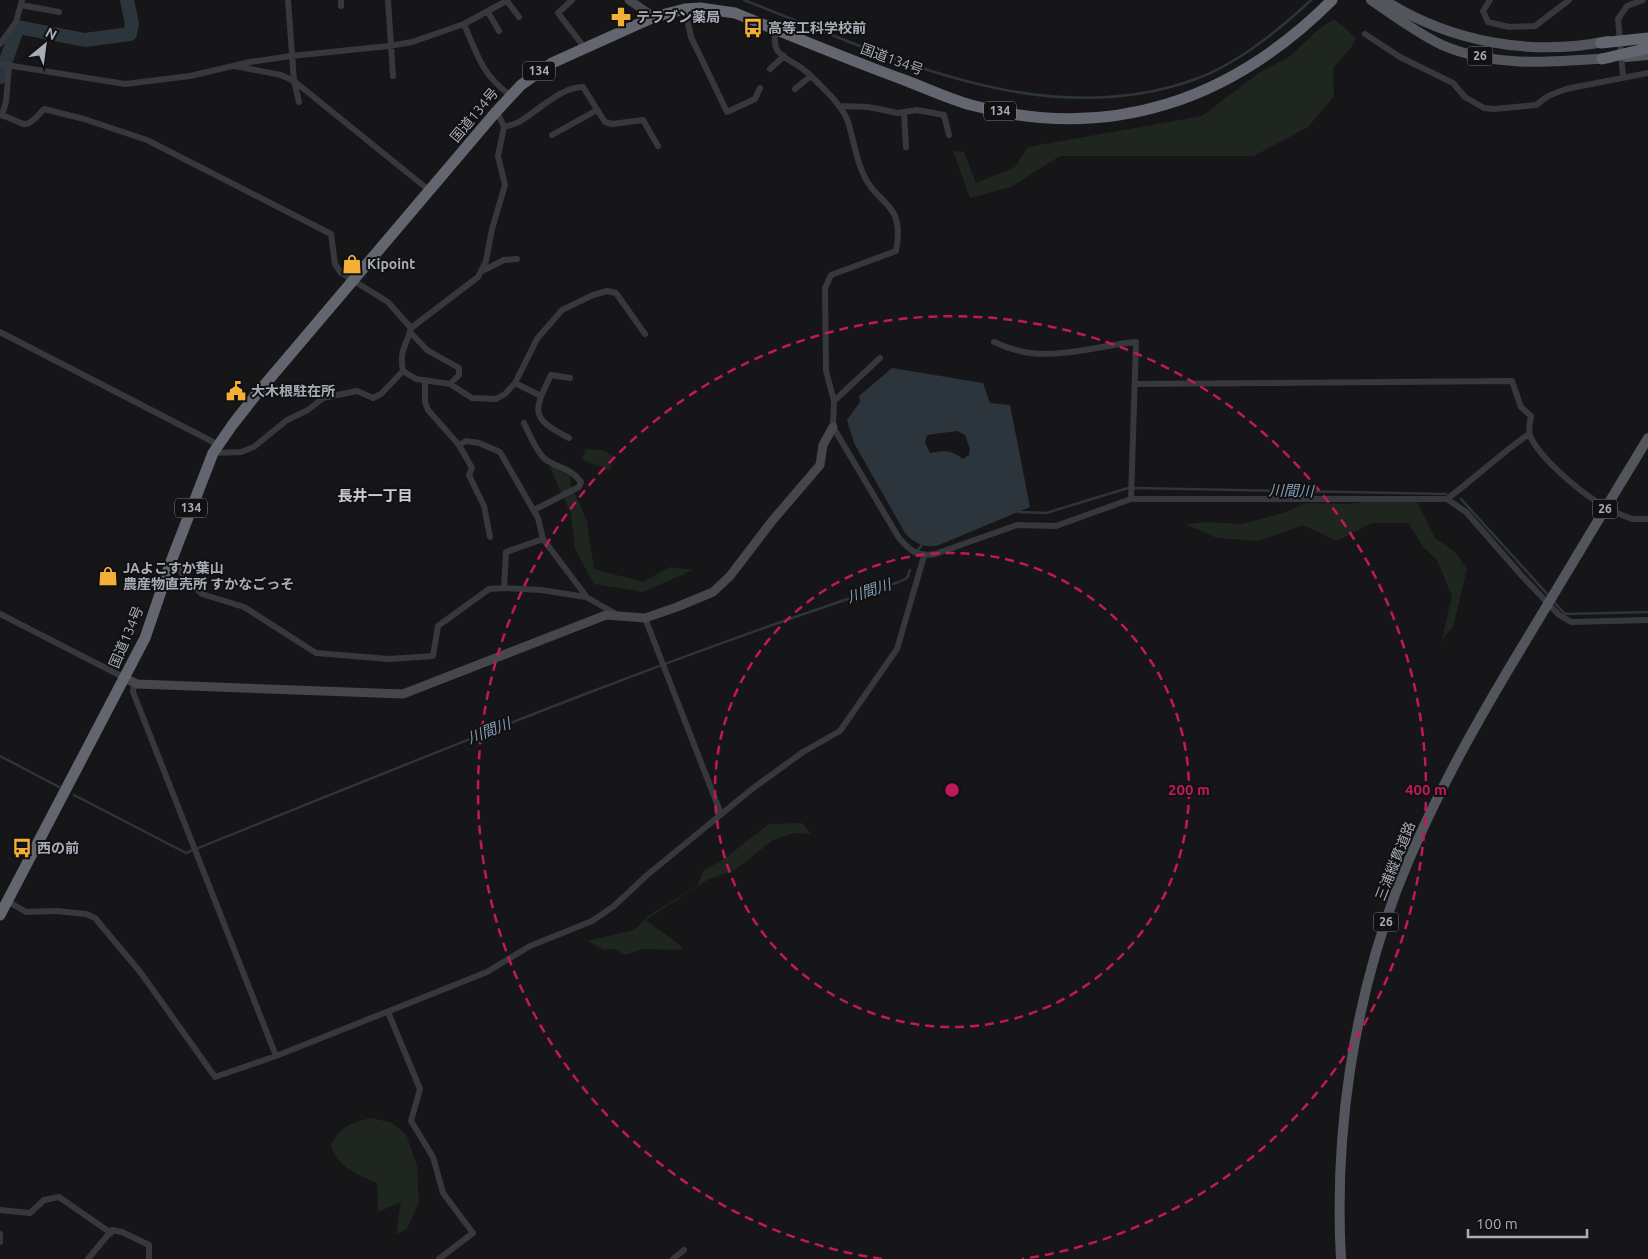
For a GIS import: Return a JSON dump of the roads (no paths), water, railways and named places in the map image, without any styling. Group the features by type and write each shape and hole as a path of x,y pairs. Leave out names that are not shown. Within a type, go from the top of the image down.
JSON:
{"highway":[{"name":"国道134号","path":"0,915 3,900 129,681 172,559 216,449 256,396 510,95 535,73 584,47 654,17 685,9 717,9 735,13 847,59 969,104 1033,117 1070,119 1108,117 1156,107 1218,85 1249,68 1290,39 1332,0"},
{"name":"26","path":"1601,43 1648,36"},
{"name":"26","path":"1602,59 1648,48"}],"main road":[{"name":"26","path":"1370,0 1429,38 1469,54 1529,62 1648,55"},
{"name":"26","path":"1384,0 1432,26 1483,41 1531,47 1601,43"},
{"name":"三浦縦貫道路","path":"1341,1259 1339,1181 1348,1087 1357,1031 1380,938 1412,853 1474,727 1648,438"}],"street":[{"path":"288,0 291,56 294,81 300,102"},
{"path":"388,0 392,76"},
{"path":"572,0 558,13 584,47"},
{"path":"629,0 654,17"},
{"path":"1490,0 1483,11 1488,22 1509,27 1535,26 1569,0"},
{"path":"1623,76 1618,19 1627,6 1643,0"},
{"path":"0,64 126,84 190,76 291,56 412,42 464,24 505,1 519,17"},
{"path":"0,44 16,22 22,2 59,12"},
{"path":"685,9 691,37 727,112 755,99 760,88"},
{"path":"488,12 499,31"},
{"path":"464,24 483,70 498,86 510,95"},
{"path":"0,614 129,681 403,694 606,615 645,618 713,592 730,576 772,520 820,465 824,445 833,427 834,401 826,371 825,288 831,275 896,251 899,236 897,221 891,209 862,172 847,118 802,66 774,48 773,40 776,29"},
{"path":"1365,34 1400,57 1453,83 1465,97 1484,108 1494,109 1536,105 1548,96 1566,89 1623,76 1648,73"},
{"path":"770,69 784,56"},
{"path":"9,66 6,82 6,102 1,115 24,126 31,124 44,109 84,119 147,140 331,234 335,264 341,273 388,302 427,350 460,368 459,375 450,384"},
{"path":"234,66 281,75 294,81 430,191"},
{"path":"795,89 811,76"},
{"path":"504,127 520,122 544,104 576,87 583,86 605,122 612,124 643,120 658,146"},
{"path":"838,106 904,112 917,110 944,115 949,135"},
{"path":"552,135 597,110"},
{"path":"904,112 906,147"},
{"path":"0,332 216,449 241,452 254,448 287,420 308,410 322,398 357,391 373,398 381,394 403,371 401,351 410,330 455,297 471,280 478,277 486,261 492,229 505,185 498,156 499,140 504,127 500,116 495,113"},
{"path":"482,270 504,260 518,259"},
{"path":"403,371 416,379 450,384 472,398 496,399 505,394 515,383 537,339 562,310 607,291 616,293 645,334"},
{"path":"994,342 1012,351 1046,355 1082,352 1104,345 1136,342 1130,499"},
{"path":"834,401 880,358"},
{"path":"569,438 552,430 539,419 537,410 551,375 570,378"},
{"path":"425,380 425,402 428,410 459,445 472,468 469,476 484,506 490,537"},
{"path":"1135,384 1512,381 1521,407 1530,416 1529,434 1575,487 1597,502"},
{"path":"515,383 541,396"},
{"path":"524,423 534,444 545,459 568,468 581,482 579,487 534,510"},
{"path":"833,427 899,538 910,550 924,556 935,554 1017,525 1056,526 1130,499 1448,499 1466,512 1559,615 1571,622 1648,620"},
{"path":"1448,499 1504,452 1529,434"},
{"path":"459,445 466,441 473,442 500,452 534,510 543,539 586,597"},
{"path":"1612,511 1632,519 1648,519"},
{"path":"504,588 506,552 543,539"},
{"path":"3,900 26,912 56,911 86,914 95,918 141,973 216,1077 276,1056 487,972 530,946 592,921 721,814 803,752 840,731 896,649 924,556"},
{"path":"172,559 186,581 202,594 244,607 316,653 389,659 433,656 438,626 488,589 542,590 586,597 618,615"},
{"path":"645,618 721,814"},
{"path":"129,681 192,846 276,1056"},
{"path":"388,1012 420,1089 412,1121 433,1157 443,1193 473,1233 439,1259"},
{"path":"0,1210 30,1213 44,1200 59,1197 111,1233"},
{"path":"88,1259 112,1230 122,1232 149,1245 149,1259"},
{"path":"0,1234 0,1242"},
{"path":"673,1259 684,1250"}],"waterway":[{"name":"川間川","path":"0,77 18,27 85,40 130,34 132,24 127,0"},
{"path":"744,0 852,43 907,63 964,80 1021,93 1078,98 1136,94 1193,80 1209,74 1255,46 1311,0"},
{"name":"川間川","path":"1019,512 1046,513 1128,488"},
{"name":"川間川","path":"1135,488 1446,494"},
{"name":"川間川","path":"1461,499 1549,596"},
{"name":"川間川","path":"918,550 923,543"},
{"name":"川間川","path":"74,795 186,853 451,746 629,677 808,612 899,582 907,578 910,570"},
{"name":"川間川","path":"1553,601 1565,614 1648,612"},
{"name":"川間川","path":"0,756 59,787"}],"place":[{"name":"テラブン薬局","path":"621,17"},
{"name":"高等工科学校前","path":"753,28"},
{"name":"Kipoint","path":"352,264"},
{"name":"大木根駐在所","path":"236,391"},
{"name":"JAよこすか葉山 農産物直売所 すかなごっそ","path":"108,576"},
{"name":"西の前","path":"22,848"}],"district":[{"name":"長井一丁目","path":"375,496"}]}
